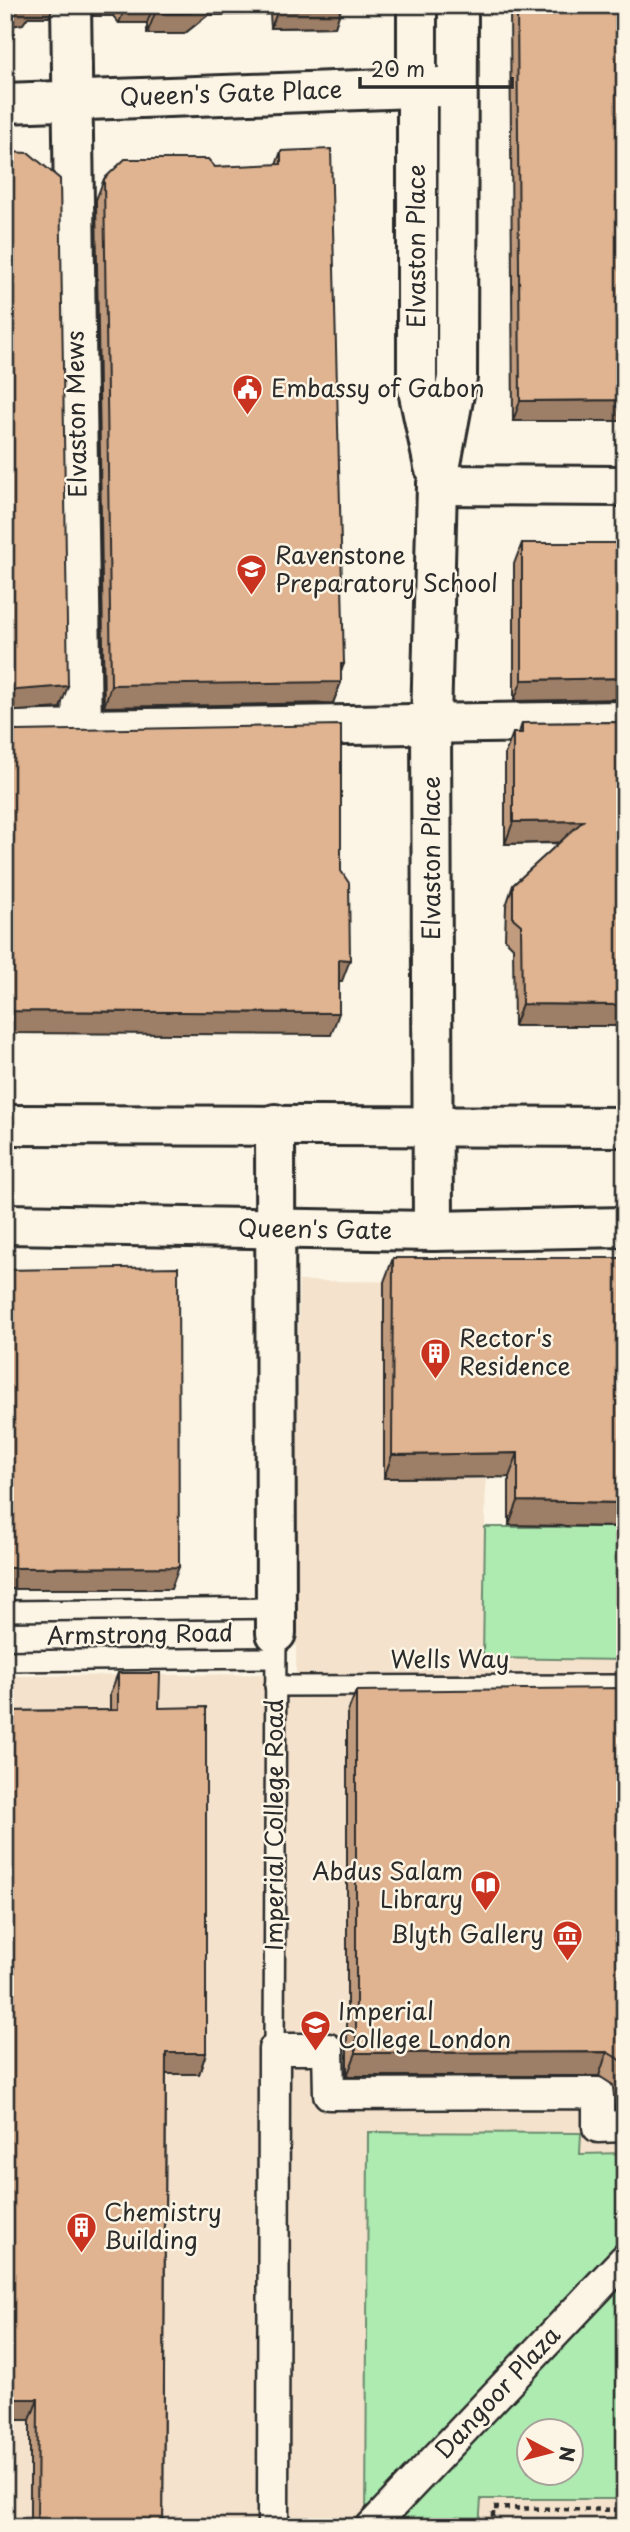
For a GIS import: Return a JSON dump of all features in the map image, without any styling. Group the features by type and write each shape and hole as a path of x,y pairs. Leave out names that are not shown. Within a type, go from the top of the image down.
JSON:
{"street":[{"name":"Elvaston Mews","path":"71,5 82,729"},
{"name":"Elvaston Place","path":"417,5 417,385 438,485"},
{"name":"Elvaston Place","path":"433,1231 435,1127 431,723 438,485 457,378 458,5"},
{"name":"Queen's Gate Place","path":"5,103 457,86"},
{"path":"438,485 625,486"},
{"path":"9,731 625,721"},
{"name":"Imperial College Road","path":"275,1124 276,1633"},
{"path":"5,1125 625,1127"},
{"name":"Queen's Gate","path":"5,1224 433,1231 625,1227"},
{"path":"274,2049 328,2049 329,2094 598,2093 603,2097 598,2127 625,2126"},
{"name":"Imperial College Road","path":"274,2049 274,2527"},
{"name":"Dangoor Plaza","path":"371,2527 625,2259"}],"lane":[{"path":"5,1611 276,1633"},
{"name":"Armstrong Road","path":"5,1661 276,1633"},
{"name":"Imperial College Road","path":"274,2049 276,1633"},
{"name":"Wells Way","path":"275,1686 625,1685"}],"path":[{"path":"493,2527 493,2508 625,2510"}],"shaded area":[{"name":"Imperial College London","path":"299,1281 489,1282 483,1657 625,1660 625,2527 5,2527 5,1676 296,1674"}],"green space":[{"path":"485,1527 622,1527 625,1660 483,1658"},
{"path":"368,2132 581,2133 580,2154 625,2153 625,2499 481,2499 479,2527 366,2527"}],"building":[{"path":"155,5 201,5 191,13 155,13"},
{"path":"342,5 342,6 279,7"},
{"path":"517,5 625,5 625,400 520,401"},
{"path":"331,149 344,664 341,664 341,682 111,685 104,179 125,159 208,159 215,167 281,164 281,151"},
{"path":"5,152 29,153 60,179 68,686 5,691"},
{"path":"522,543 625,543 625,678 522,680"},
{"path":"625,722 625,1005 522,1004 521,925 513,918 513,885 583,821 513,822 513,733 522,733 522,723"},
{"path":"341,725 341,871 349,883 350,960 339,959 339,1013 5,1011 5,727 18,731"},
{"path":"393,1258 625,1258 625,1503 518,1501 518,1453 392,1455"},
{"path":"178,1267 179,1567 5,1568 5,1270"},
{"path":"118,1673 160,1673 159,1708 206,1707 206,2053 166,2053 163,2527 37,2527 38,2399 5,2399 5,1711 118,1710"},
{"name":"Abdus Salam Library","path":"621,1688 621,1721 625,1721 625,2085 622,2061 607,2052 356,2053 356,1691"}],"place":[{"name":"Embassy of Gabon","path":"248,416"},
{"name":"Ravenstone Preparatory School","path":"252,597"},
{"name":"Rector's Residence","path":"436,1380"},
{"name":"Abdus Salam Library","path":"486,1913"},
{"name":"Blyth Gallery","path":"567,1962"},
{"name":"Imperial College London","path":"315,2053"},
{"name":"Chemistry Building","path":"81,2254"}]}
